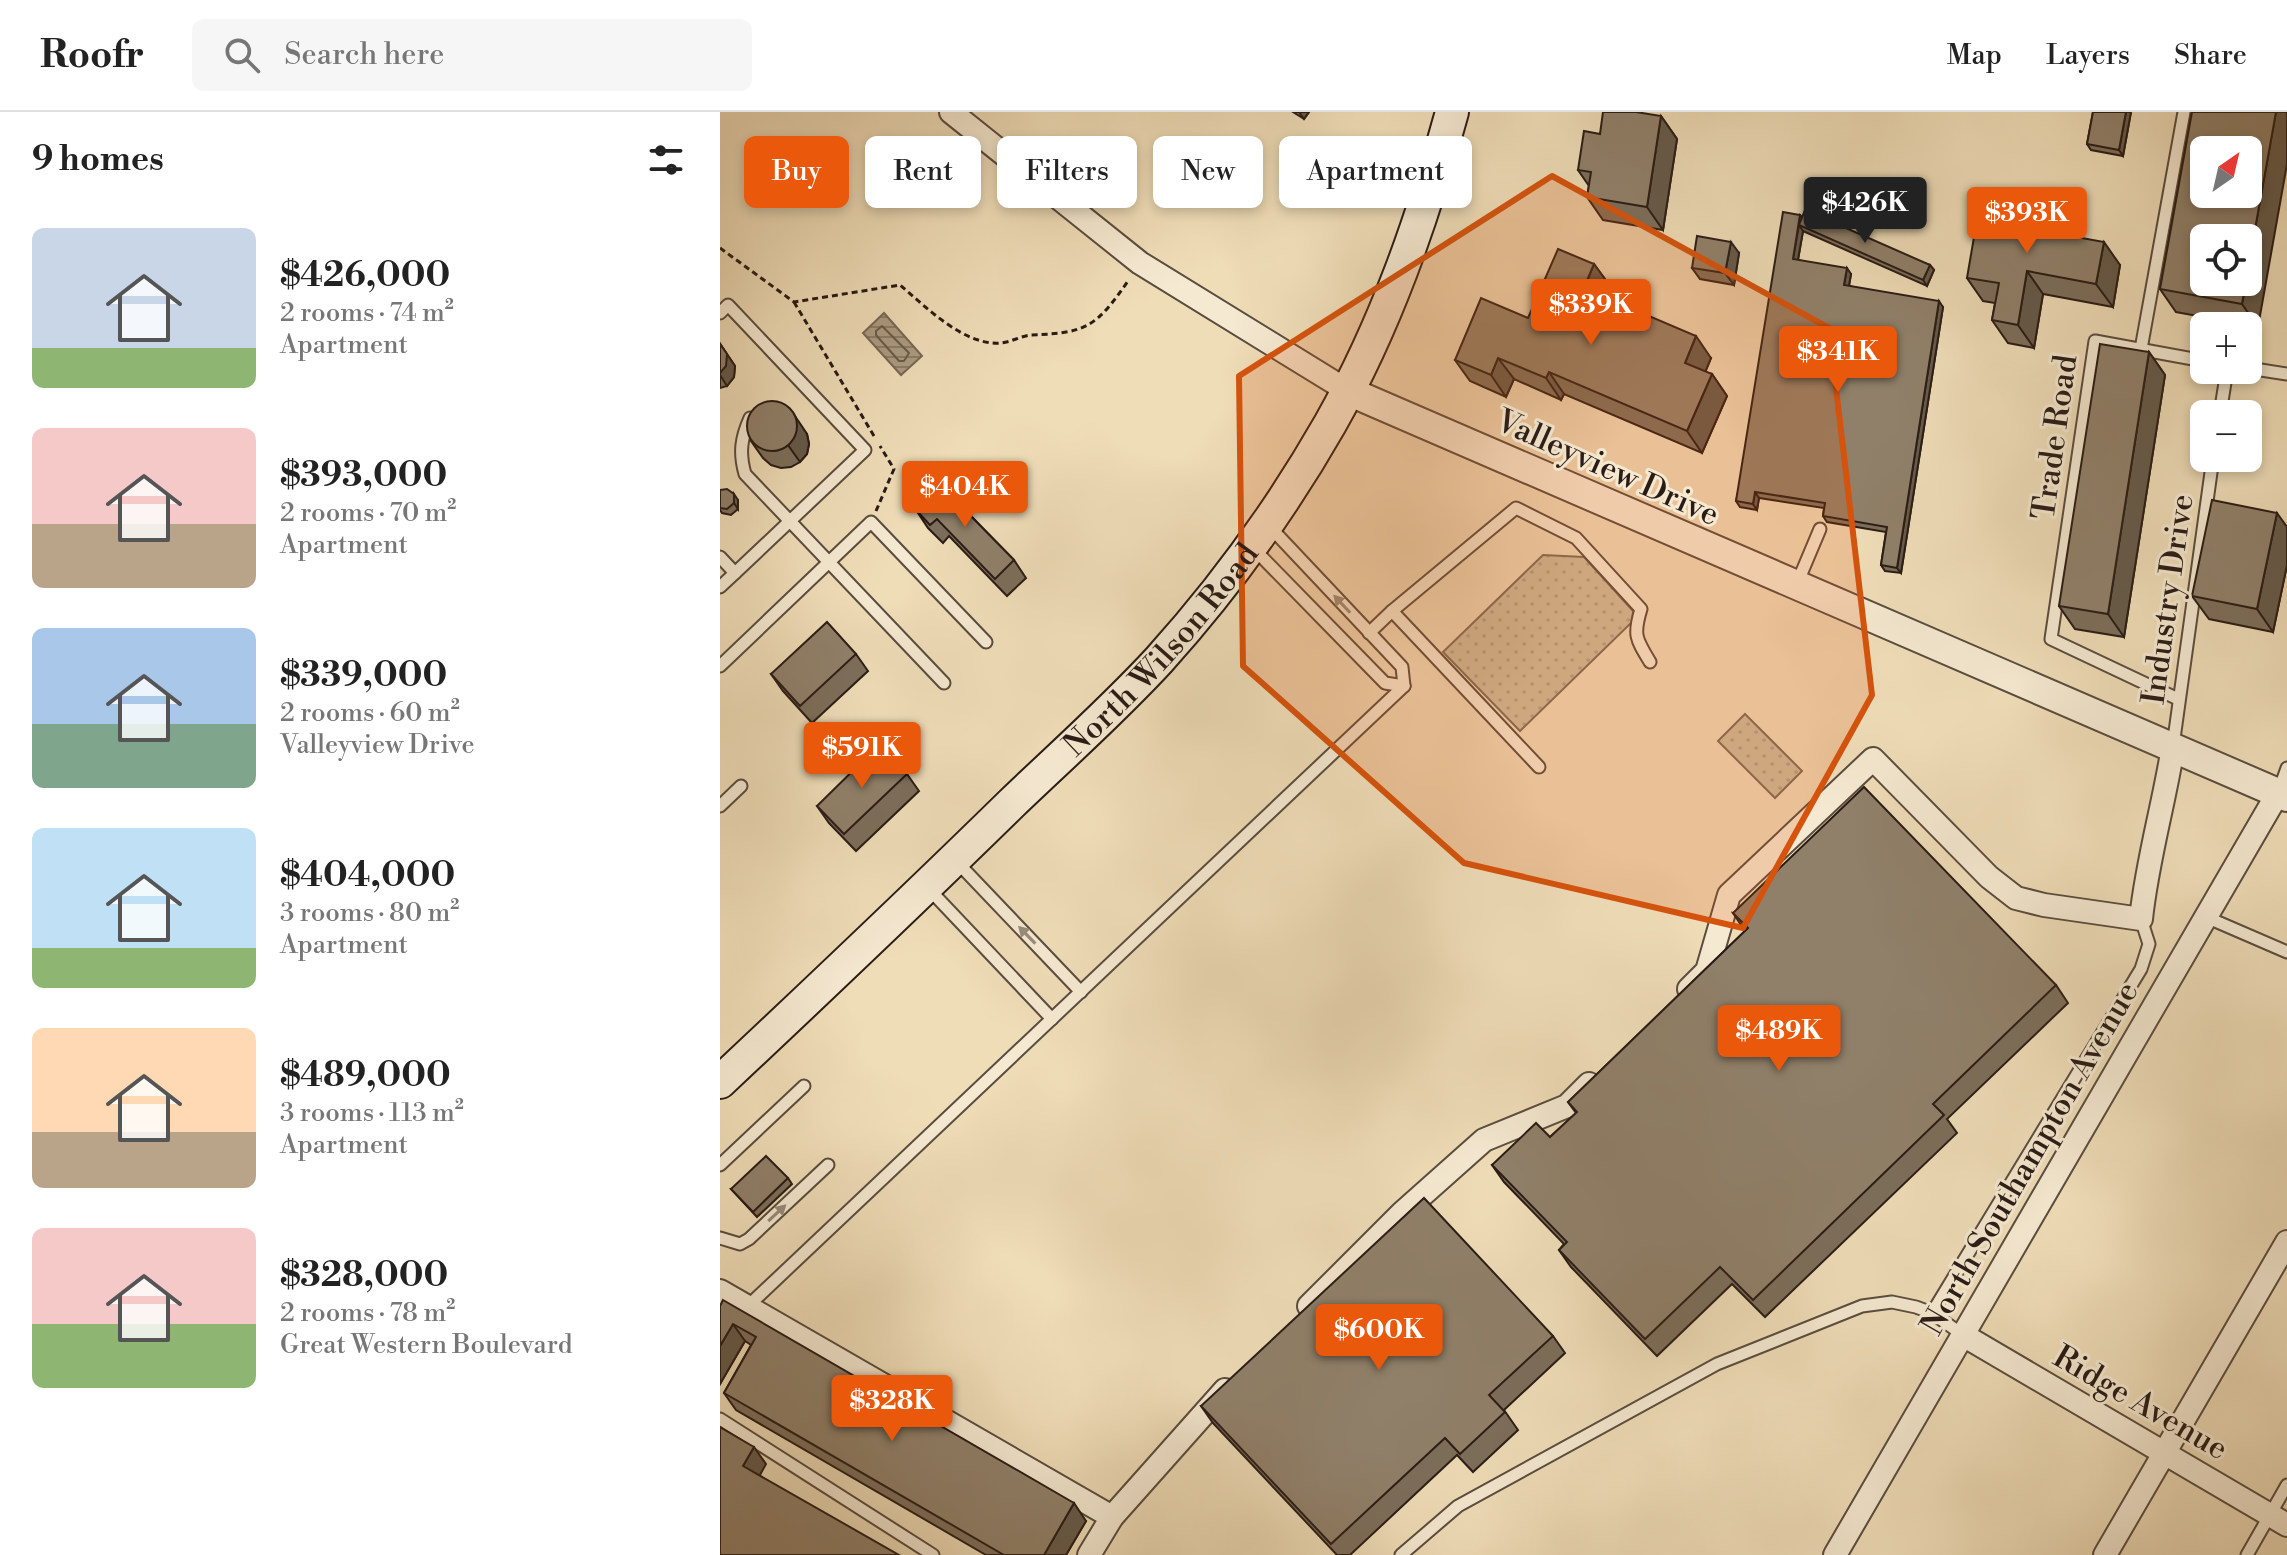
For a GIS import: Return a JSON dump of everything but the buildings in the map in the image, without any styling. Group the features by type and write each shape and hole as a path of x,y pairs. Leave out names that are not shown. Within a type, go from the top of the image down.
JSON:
{"main road":[{"name":"North Wilson Road","path":"720,1082 926,887 1158,660 1204,607 1300,474 1348,391 1401,274 1431,189 1452,112"}],"street":[{"name":"Valleyview Drive","path":"951,112 1140,263 1348,391 1796,587 2173,747 2284,786"},
{"path":"1672,1004 1707,971 1729,895 1873,759 1989,877 2016,898 2141,919 2145,881 2173,747"},
{"name":"North Southampton Avenue","path":"1835,1555 2284,786"},
{"path":"1290,1325 1402,1213 1484,1140 1567,1106 1601,1072"},
{"path":"2105,1555 2287,1242"},
{"path":"720,1291 1112,1517"},
{"name":"Ridge Avenue","path":"1963,1335 2278,1520"},
{"path":"1095,1551 1112,1517 1244,1371"}],"lane":[{"path":"2184,112 2141,349 2190,358"},
{"path":"720,312 728,305 865,450 720,587"},
{"name":"Trade Road","path":"2141,349 2095,341 2051,639 2178,699"},
{"path":"2262,370 2287,374"},
{"path":"750,418 742,435 740,457 745,474 944,683"},
{"name":"Industry Drive","path":"2173,747 2211,472"},
{"path":"1369,633 1516,508 1576,538 1641,609 1635,627 1636,639 1650,662"},
{"path":"720,666 871,522 986,642"},
{"path":"1796,587 1820,529"},
{"path":"1258,535 1369,633 1402,667 1404,686"},
{"path":"1258,535 1385,683 1404,686"},
{"path":"720,557 735,573"},
{"path":"1392,611 1539,767"},
{"path":"747,1307 1404,686"},
{"path":"720,806 741,786"},
{"path":"955,859 1081,992"},
{"path":"926,887 1052,1019"},
{"path":"2206,917 2287,952"},
{"path":"1932,1313 2141,969 2149,944 2141,919"},
{"path":"720,1165 804,1086"},
{"path":"720,1238 740,1244 749,1239 828,1165"},
{"path":"1401,1555 1458,1506 1717,1364 1862,1306 1892,1302 1916,1307 1932,1313 1963,1335"},
{"path":"720,1419 933,1555"},
{"path":"2247,1555 2278,1520 2287,1485"}],"path":[{"path":"720,248 794,302 894,469 871,522"},
{"path":"794,302 900,285 947,325 1000,343 1023,336 1069,333 1092,325 1108,309 1140,263"}],"highlighted area":[{"path":"1552,176 1829,328 1872,695 1743,928 1464,863 1243,666 1239,376"}],"shaded area":[{"path":"1543,555 1584,557 1634,612 1632,622 1520,731 1443,652"},
{"path":"1745,714 1802,771 1775,798 1718,741"}],"water":[{"path":"884,313 922,356 901,375 863,333"}]}
